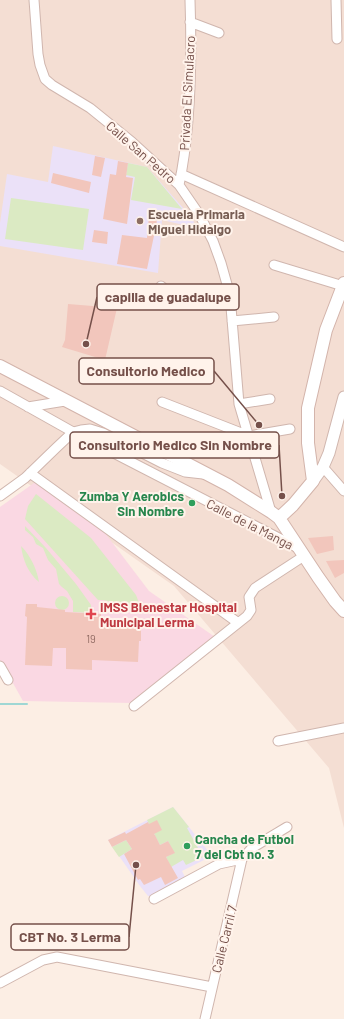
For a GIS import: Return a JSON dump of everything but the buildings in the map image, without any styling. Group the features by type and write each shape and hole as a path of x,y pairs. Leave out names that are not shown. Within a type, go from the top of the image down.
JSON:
{"main road":[{"path":"275,515 292,505 313,481 308,443 308,408 326,330 343,284"},
{"path":"0,366 228,485 275,515 303,553 335,601 344,611"}],"street":[{"name":"Calle San Pedro","path":"34,0 38,54 40,65 46,79 52,85 90,108 126,137 179,185 199,214 213,241 230,295 239,404 275,515"},
{"name":"Privada El Simulacro","path":"179,185 187,126 190,74 190,0"},
{"path":"336,0 337,39"},
{"path":"190,22 220,33"},
{"path":"181,174 344,247"},
{"path":"274,265 343,284"},
{"path":"161,286 171,294 181,298 190,299 230,295"},
{"path":"232,321 274,317"},
{"name":"Calle de la Manga","path":"0,391 74,432 303,553"},
{"path":"313,481 323,467 329,453 344,397"},
{"path":"239,404 270,398"},
{"path":"28,407 65,401"},
{"path":"162,402 249,436 290,429"},
{"path":"0,496 30,473 74,432 90,429 162,463 185,472 207,474"},
{"path":"323,467 344,491"},
{"path":"30,473 237,622"},
{"path":"134,706 237,622 247,616 251,610 249,597 255,588 303,553"},
{"path":"0,666 8,680"},
{"path":"278,741 344,728"},
{"path":"154,899 219,864 242,859 252,848 287,827"},
{"name":"Calle Carril 7","path":"205,1019 242,859"},
{"path":"0,982 43,960 57,957 212,987"}],"shaded area":[{"path":"0,0 344,0 344,828 329,768 174,586 0,464"},
{"name":"Escuela Primaria Miguel Hidalgo","path":"53,146 147,167 191,217 197,228 162,220 158,273 0,246 0,223 7,174 48,182"},
{"name":"IMSS Bienestar Hospital Municipal Lerma","path":"37,481 105,533 149,591 215,637 132,703 23,701 0,660 0,507"},
{"path":"173,807 212,856 182,871 186,879 151,897 148,896 140,886 108,840"}],"green space":[{"path":"128,163 147,167 182,209 131,200 135,177 126,175"},
{"path":"11,198 89,209 83,250 5,239"},
{"path":"36,494 91,538 136,595 141,608 116,609 113,604 109,602 98,600 25,519 28,506"},
{"path":"25,526 46,548 76,584 91,605 91,613 73,612 73,601 67,591 59,584 56,569 48,560 43,548 36,544 33,537 25,530"},
{"path":"21,546 33,562 39,582 32,575 27,566"},
{"path":"62,596 67,598 69,603 67,608 62,610 57,608 55,603 57,598"},
{"path":"173,807 189,827 187,828 203,857 186,865 183,860 171,867 166,857 174,853 168,841 160,845 147,820"},
{"path":"126,840 132,849 119,857 112,847"}],"waterway":[{"path":"0,704 27,704"}],"place":[{"name":"Escuela Primaria Miguel Hidalgo","path":"140,221"},
{"name":"capilla de guadalupe","path":"86,344"},
{"name":"Consultorio Medico","path":"259,425"},
{"name":"Consultorio Medico Sin Nombre","path":"282,496"},
{"name":"Zumba Y Aerobics Sin Nombre","path":"192,503"},
{"name":"IMSS Bienestar Hospital Municipal Lerma","path":"91,614"},
{"name":"Cancha de Futbol 7 del Cbt no. 3","path":"187,846"},
{"name":"CBT No. 3 Lerma","path":"136,865"}]}
